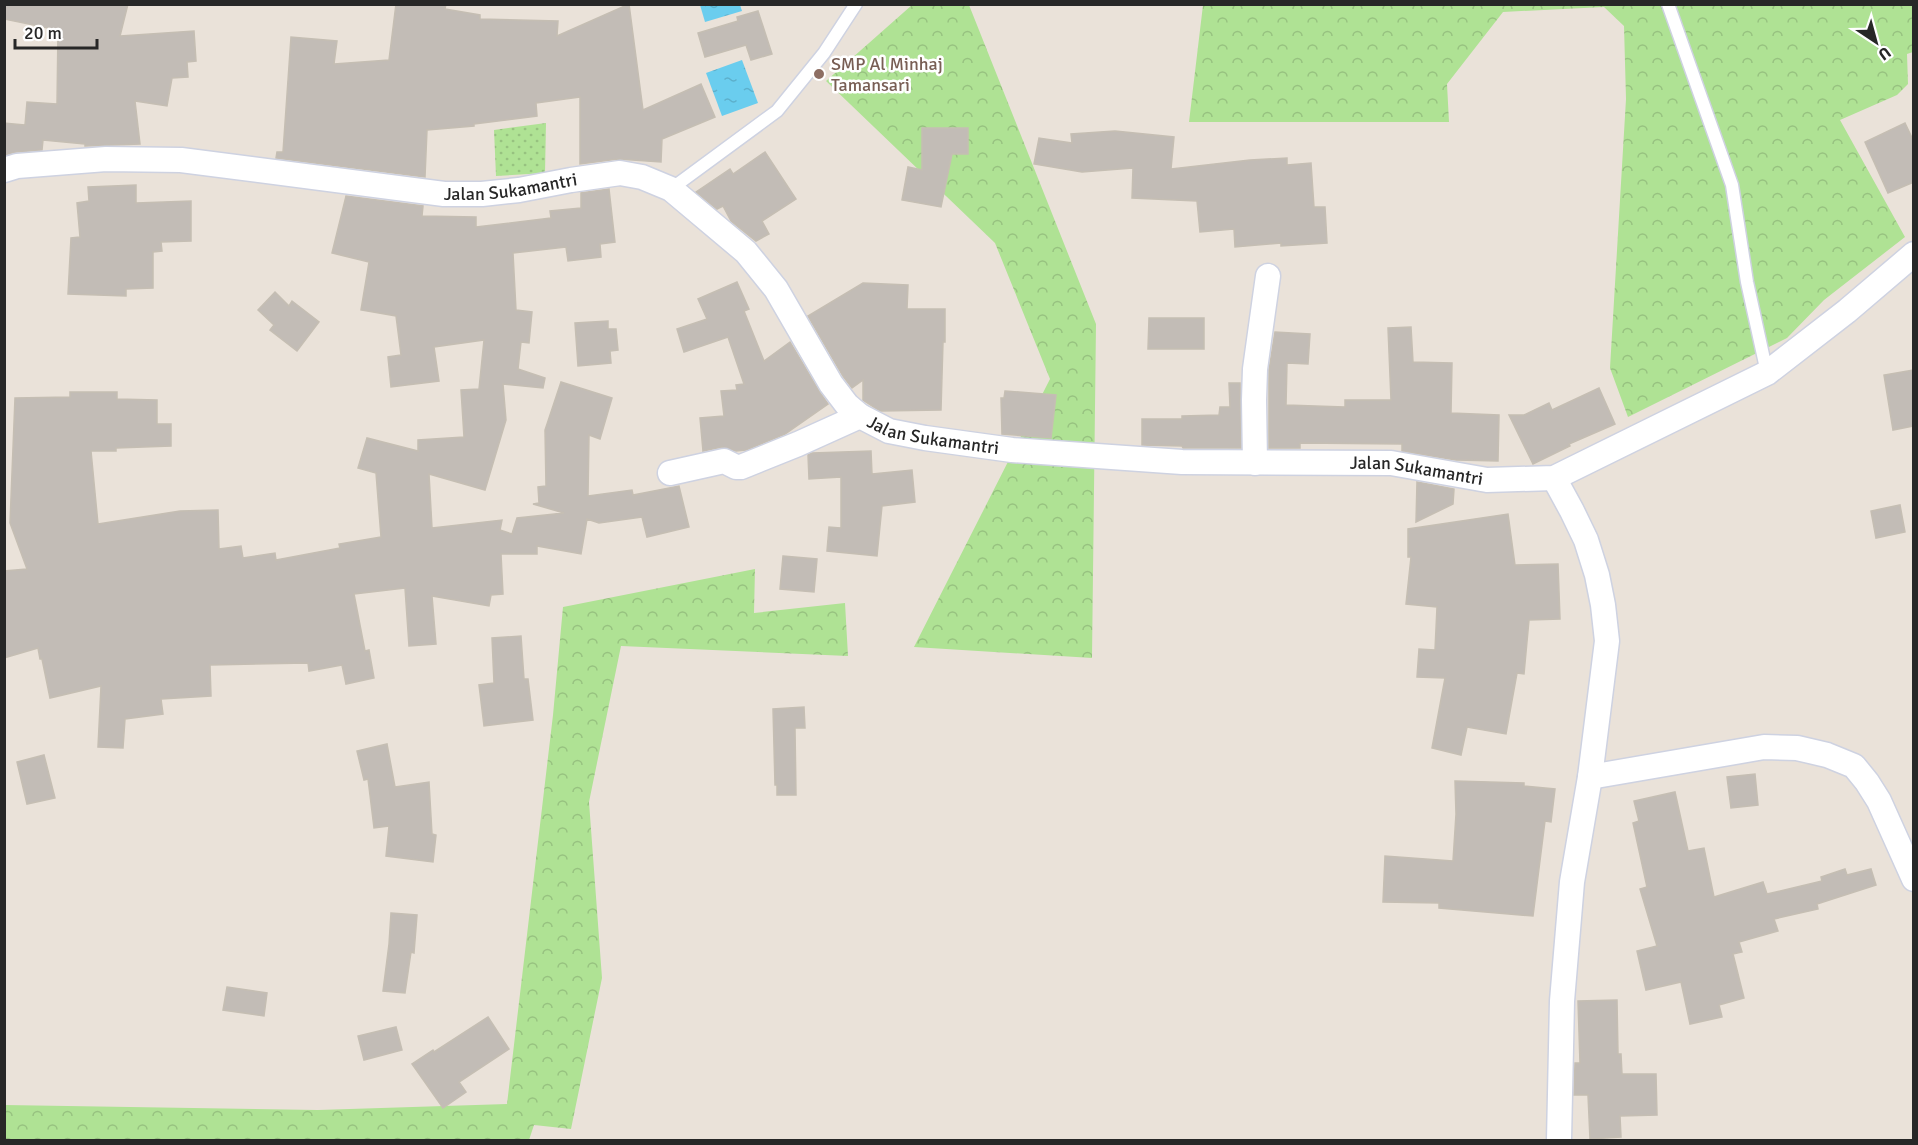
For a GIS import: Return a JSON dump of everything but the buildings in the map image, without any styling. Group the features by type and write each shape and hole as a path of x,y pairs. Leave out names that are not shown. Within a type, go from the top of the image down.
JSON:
{"street":[{"name":"Jalan Sukamantri","path":"4,170 17,166 106,159 181,160 444,194 482,194 519,190 620,173 642,177 671,189 746,252 776,289 831,384 847,405 860,416 889,431 1012,450 1182,462 1391,463 1487,480 1554,478 1767,373 1847,311 1914,254"},
{"path":"1255,463 1256,369 1268,276"},
{"path":"670,473 724,460 736,467 741,467 860,416"},
{"path":"1554,478 1586,540 1597,575 1608,641 1590,777 1572,882 1562,1002 1559,1140"},
{"path":"1590,777 1764,747 1797,748 1827,755 1854,766 1867,782 1879,801 1914,879"}],"lane":[{"path":"671,189 777,111 824,53 856,4"},
{"path":"1668,4 1732,185 1747,282 1767,373"}],"green space":[{"path":"912,5 969,5 1096,324 1092,658 914,647 1050,379 995,243 826,81"},
{"path":"1203,5 1913,5 1913,52 1907,54 1908,84 1897,95 1840,120 1905,237 1824,300 1787,338 1628,417 1610,368 1626,99 1624,26 1604,7 1503,12 1447,84 1449,122 1189,122"},
{"path":"546,123 545,173 496,176 494,130"},
{"path":"755,569 754,613 845,603 848,656 621,646 589,802 602,978 571,1129 534,1125 529,1140 5,1140 5,1105 318,1110 507,1104 553,715 563,607"}],"water":[{"path":"700,5 740,5 742,11 705,22"},
{"path":"742,60 758,103 722,116 706,73"}],"place":[{"name":"SMP Al Minhaj Tamansari","path":"819,74"}]}
